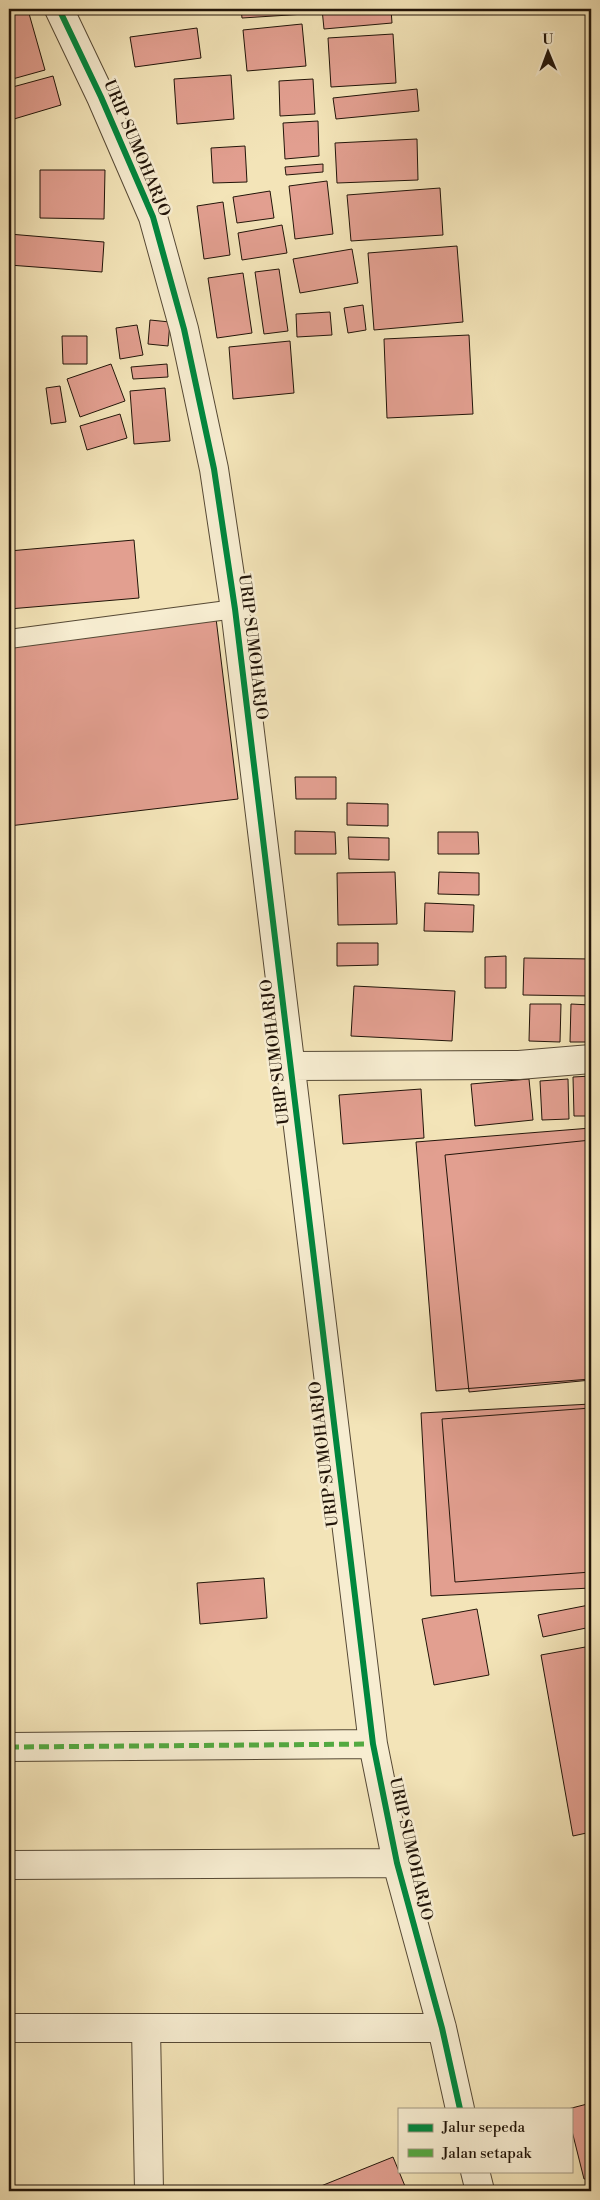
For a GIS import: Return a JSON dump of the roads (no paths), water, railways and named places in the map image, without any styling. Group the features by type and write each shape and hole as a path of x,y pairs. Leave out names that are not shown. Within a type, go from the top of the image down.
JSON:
{"street":[{"name":"URIP SUMOHARJO","path":"59,9 101,97 153,217 184,329 214,469 235,609 373,1744 397,1863 442,2028 460,2108"},
{"path":"290,1066 519,1065 591,1059"},
{"path":"9,1747 373,1744"},
{"path":"9,1865 397,1863"},
{"path":"9,2028 442,2028"},
{"path":"146,2028 149,2191"},
{"path":"475,2172 480,2191"}],"lane":[{"path":"9,639 235,609"}]}
